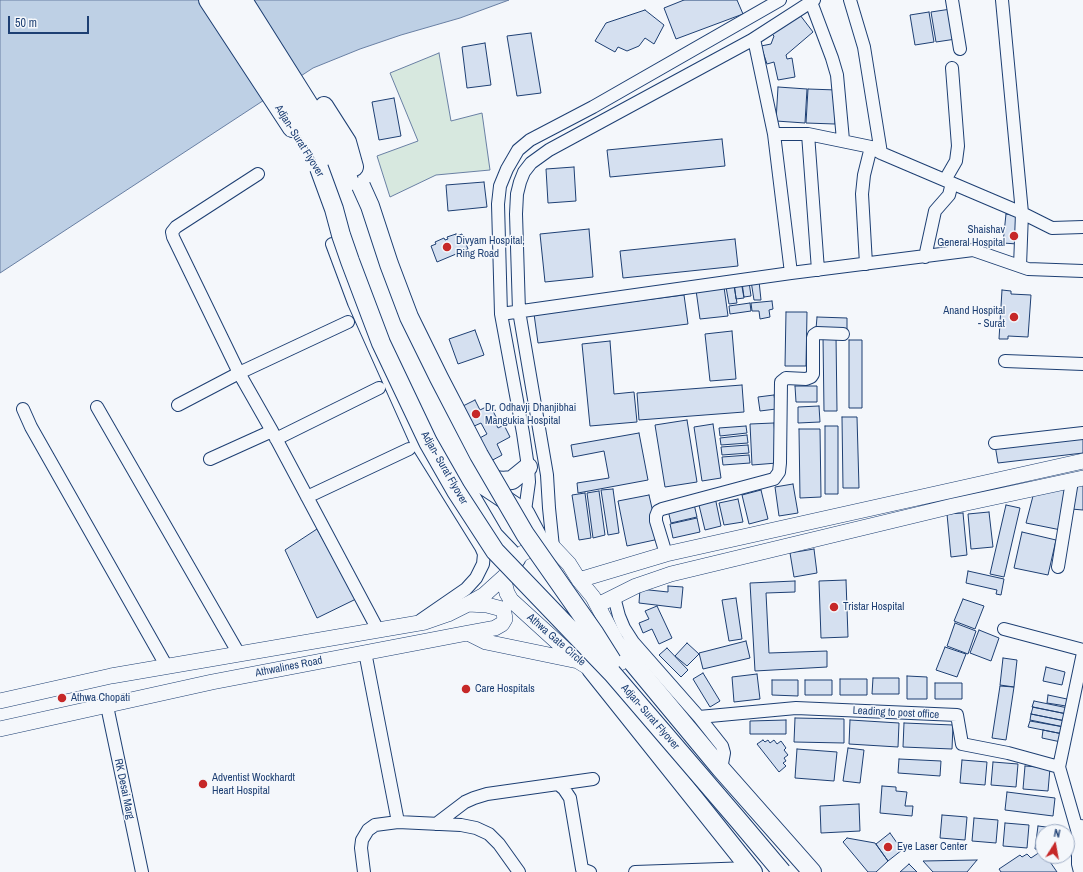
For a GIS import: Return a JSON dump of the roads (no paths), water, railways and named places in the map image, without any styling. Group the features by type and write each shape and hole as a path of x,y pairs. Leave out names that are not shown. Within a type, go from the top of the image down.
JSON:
{"highway":[{"name":"Adjan- Surat Flyover","path":"208,0 319,168 350,261 381,343 428,442 456,492 495,551 612,673 782,872"},
{"path":"224,0 329,151 341,157 395,316 418,367 460,450 472,470 486,487 525,513 547,546"},
{"path":"242,0 318,119 329,151 327,161 387,337 409,376 453,466 494,536 519,556"},
{"name":"Adjan- Surat Flyover","path":"254,0 347,142 361,186 370,206 389,264 409,317 479,455 525,534 595,634 617,670 788,872"},
{"path":"472,470 482,478 502,481 512,480 528,467"},
{"path":"619,646 721,769 812,872"},
{"path":"584,665 752,870"}],"main road":[{"path":"579,580 666,554 1083,461"},
{"path":"598,606 636,586 670,574 953,506 1078,480"},
{"path":"505,576 513,562 519,556 547,546 569,564 579,580 593,597 619,646"},
{"name":"Athwalines Road","path":"0,701 111,676 425,622 448,614 468,604 484,594 505,576"},
{"name":"Athwa Gate Circle","path":"505,576 505,585 511,600 584,665 601,672 620,663 619,646"},
{"name":"Athwalines Road","path":"0,729 212,682 495,628 502,624 505,619 502,609 487,605 468,604"},
{"path":"468,632 486,642 584,665"}],"street":[{"path":"850,0 864,47 876,150 864,175 862,190 866,264"},
{"path":"952,0 960,49"},
{"path":"1002,0 1022,213 1020,266"},
{"path":"519,556 529,482 523,433 501,314 498,204 500,186 507,169 518,150 530,140 593,107 778,1 787,17"},
{"path":"547,546 549,508 547,475 519,311 516,214 517,194 524,172 531,163 549,150 754,39 813,1 837,75 843,140"},
{"path":"754,39 774,134 791,273"},
{"path":"925,257 935,211 948,195 949,182 956,161 958,146 952,68"},
{"path":"774,134 808,134 843,140 876,150 1022,213 1052,228 1083,227"},
{"path":"808,134 818,270"},
{"path":"258,174 176,227 172,232 173,237 239,373 274,435 378,630"},
{"path":"332,244 354,303 417,444 484,554 483,564 476,578 466,589 417,623"},
{"path":"501,314 791,273 973,250 1028,269 1083,271"},
{"path":"178,405 239,373 348,322"},
{"path":"666,554 656,521 658,511 774,479 779,472 780,463 781,382 786,378 811,378 813,374 814,335 817,333 843,334"},
{"path":"1005,361 1083,364"},
{"path":"210,459 274,435 379,388"},
{"path":"97,407 239,654"},
{"path":"23,409 35,434 167,667"},
{"path":"995,443 1083,433"},
{"path":"307,497 409,448"},
{"path":"1058,567 1078,480"},
{"path":"614,597 619,616 630,637 700,717 722,746 724,754 721,769"},
{"path":"1004,629 1083,652 1058,767 1081,827 1078,864 1080,872"},
{"path":"365,652 398,822"},
{"name":"RK Desai Marg","path":"107,706 142,872"},
{"name":"Leading to post office","path":"700,717 796,708 925,715 957,715 962,744 1008,753 1058,767"},
{"path":"436,824 465,802 487,794 593,779"},
{"path":"558,784 564,789 570,798 582,869 590,872"},
{"path":"364,872 361,848 362,840 368,830 375,825 398,822 461,825 476,828 489,834 499,844 519,872"},
{"path":"635,872 752,870"}],"water":[{"path":"0,0 509,0 460,18 401,35 360,49 313,68 0,273"}],"place":[{"name":"Shaishav General Hospital","path":"1014,236"},
{"name":"Divyam Hospital, Ring Road","path":"447,247"},
{"name":"Anand Hospital - Surat","path":"1014,317"},
{"name":"Dr. Odhavji Dhanjibhai Mangukia Hospital","path":"476,414"},
{"name":"Tristar Hospital","path":"834,607"},
{"name":"Care Hospitals","path":"466,689"},
{"name":"Athwa Chopati","path":"62,698"},
{"name":"Adventist Wockhardt Heart Hospital","path":"203,784"},
{"name":"Eye Laser Center","path":"888,847"}]}
